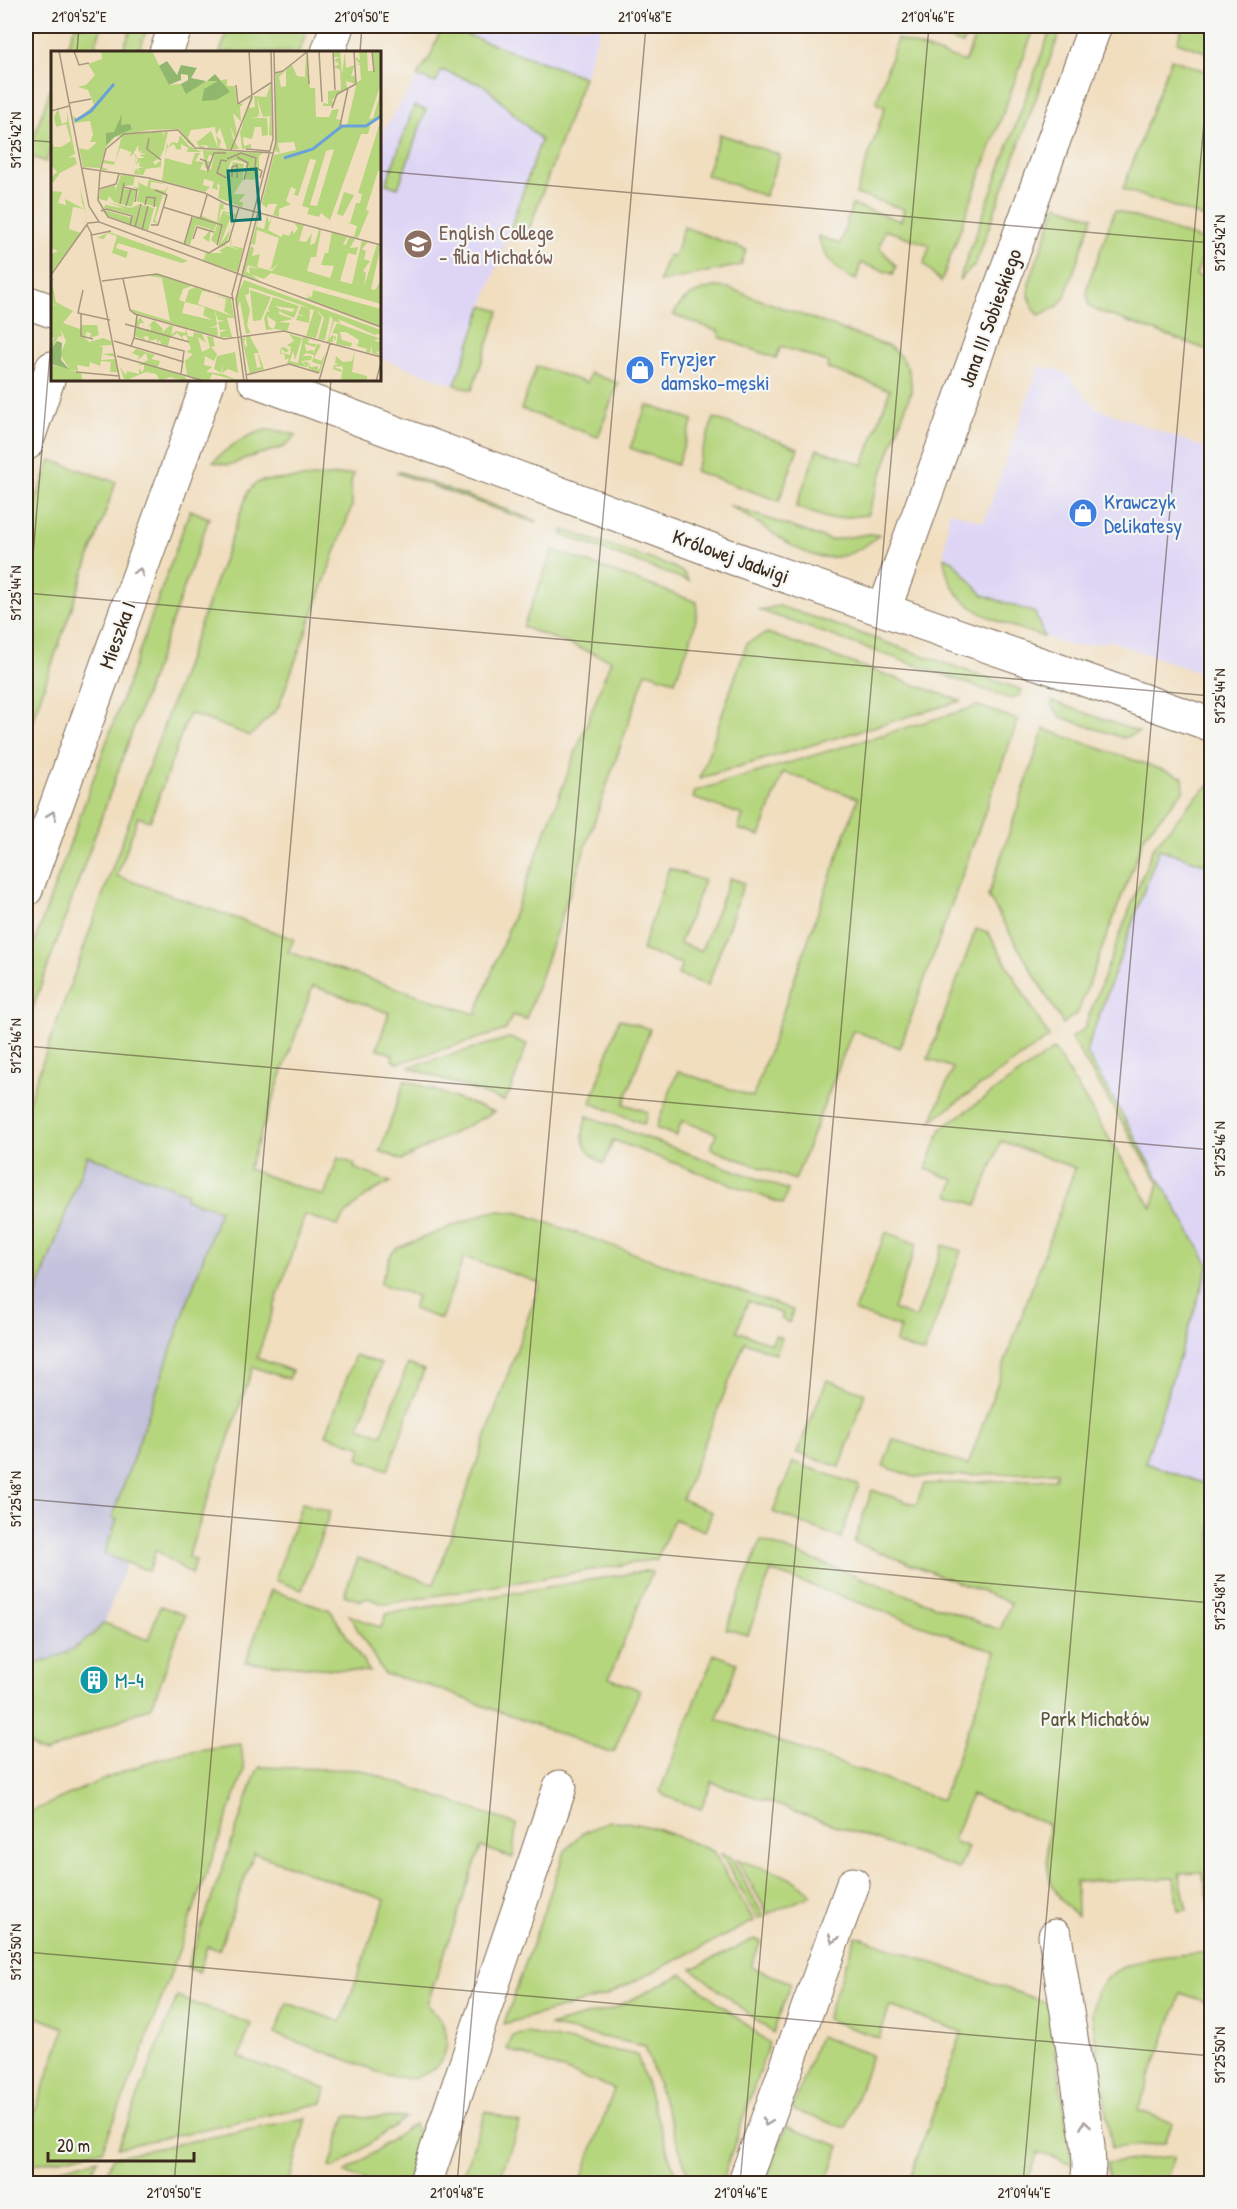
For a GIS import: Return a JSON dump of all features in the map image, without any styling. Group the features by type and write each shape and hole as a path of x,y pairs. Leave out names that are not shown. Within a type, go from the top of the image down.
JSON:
{"street":[{"path":"166,51 176,26"},
{"path":"328,51 337,26"},
{"name":"Jana III Sobieskiego","path":"884,610 1095,26"},
{"path":"26,302 51,311"},
{"path":"26,444 51,371"},
{"name":"Mieszka I","path":"26,890 209,381"},
{"name":"Królowej Jadwigi","path":"257,381 728,556 1212,725"},
{"path":"425,2184 560,1787"},
{"path":"744,2184 853,1884"},
{"path":"1055,1936 1088,2145 1087,2184"}],"shaded area":[{"path":"442,26 601,26 584,77 566,70 455,385 381,358 381,134 430,57"},
{"path":"1039,367 1058,370 1067,375 1096,408 1211,450 1211,677 1111,641 1074,647 1044,637 1035,613 983,595 953,561 944,557 949,511 984,522"},
{"path":"1159,849 1211,866 1211,1486 1144,1463 1209,1265 1086,1053"},
{"path":"87,1155 187,1193 185,1199 220,1210 112,1517 117,1520 104,1554 127,1562 97,1642 26,1709 26,1322"}],"green space":[{"path":"75,26 102,26 93,51 65,51"},
{"path":"132,26 148,26 138,51 122,51"},
{"path":"230,26 309,26 299,51 220,51"},
{"path":"442,26 584,77 527,235 510,229 541,140 485,86 441,70 436,83 417,76 430,57"},
{"path":"911,26 969,26 963,44"},
{"path":"979,26 1035,26 941,282 924,264 930,245 885,230 879,247 896,266 893,274 861,263 856,280 837,268 827,257 818,236 840,244 852,205 901,221 904,209 856,194 885,107 876,103 897,39 965,62"},
{"path":"1052,26 1062,26 979,255 975,265 959,280"},
{"path":"1183,26 1211,26 1211,54 1177,42"},
{"path":"1171,59 1211,73 1211,220 1123,189"},
{"path":"51,88 51,147 46,162 33,157 26,178 26,159"},
{"path":"414,106 426,110 398,188 386,184"},
{"path":"720,134 780,155 765,196 706,175"},
{"path":"1057,205 1093,217 1065,296 1058,306 1039,315 1030,301 1029,283"},
{"path":"1115,210 1208,242 1196,275 1211,281 1211,351 1089,306 1088,284"},
{"path":"684,227 746,250 741,265 659,282 668,255 674,257"},
{"path":"715,287 728,288 890,347 904,361 909,372 911,392 867,515 830,519 796,507 817,449 863,465 890,390 827,368 829,363 781,346 776,358 719,337 720,332 673,315 690,296"},
{"path":"483,306 499,311 472,390 455,385"},
{"path":"537,366 587,383 590,373 618,383 598,437 521,409"},
{"path":"647,405 693,420 677,465 630,448"},
{"path":"714,418 798,448 779,501 695,471"},
{"path":"265,430 296,435 284,447 243,459 234,464 213,462 250,435"},
{"path":"51,460 116,482 26,738 26,526"},
{"path":"398,471 537,521 535,523 397,473"},
{"path":"354,474 351,482 352,506 278,708 250,736 189,713 150,821 138,817 117,876 294,939 288,952 478,1015 476,1014 611,660 523,627 553,550 697,602 697,612 690,642 675,681 646,672 526,1019 512,1015 506,1030 399,1063 392,1060 393,1055 377,1048 389,1013 313,986 248,1169 324,1196 338,1158 355,1164 354,1168 391,1182 361,1200 337,1226 305,1215 257,1358 292,1371 289,1379 253,1367 188,1557 196,1560 191,1574 156,1550 149,1571 104,1554 117,1520 112,1518 220,1210 185,1199 187,1193 87,1155 26,1322 26,1108 248,492 255,484 262,481"},
{"path":"728,505 830,540 869,534 879,535 857,550 837,557 819,556 784,541"},
{"path":"190,510 209,518 26,1027 26,966"},
{"path":"564,530 671,566 684,573 689,581 562,535"},
{"path":"944,557 953,561 983,595 1035,613 1044,637 995,620 966,603 955,591 948,576"},
{"path":"779,606 1022,690 1020,695 1011,699 759,610"},
{"path":"767,633 961,701 700,778 747,643"},
{"path":"1052,701 1139,732 1123,738 1061,717 1051,705"},
{"path":"978,706 1018,720 900,1048 853,1030 795,1180 711,1149 716,1133 682,1121 676,1136 656,1128 678,1071 753,1097 858,798 783,772 760,836 738,829 743,815 693,798 695,791"},
{"path":"1044,729 1183,777 1184,790 1145,835 1078,1012 1063,1024 988,896"},
{"name":"Park Michałów","path":"1208,786 1212,787 1211,866 1159,849 1086,1052 1209,1265 1145,1463 1211,1486 1211,1909 1202,1872 1179,1873 1187,1910 1178,1911 1174,1878 1076,1882 1077,1916 1052,1885 1047,1864 1048,1824 971,1795 953,1841 968,1847 959,1869 712,1782 701,1809 665,1796 660,1791 714,1654 737,1663 717,1719 942,1800 996,1652 771,1571 748,1635 726,1629 761,1540 1000,1630 1011,1603 854,1542 872,1490 916,1505 924,1484 1055,1479 1057,1472 914,1477 883,1466 893,1439 968,1465 1075,1168 1001,1141 977,1205 949,1195 955,1180 926,1169 941,1129 1054,1049 1152,1208 1159,1183 1071,1038 1084,1029 1153,848"},
{"path":"669,868 704,881 680,943 701,951 730,878 744,883 708,985 678,975 682,964 642,950"},
{"path":"976,929 988,932 1049,1037 932,1120 953,1068 928,1059"},
{"path":"619,1019 650,1029 624,1104 648,1112 644,1124 591,1103"},
{"path":"509,1038 527,1044 510,1092 504,1101 409,1067"},
{"path":"405,1080 494,1112 402,1160 380,1151"},
{"path":"587,1116 788,1190 783,1204 613,1140 604,1164 591,1154 584,1144 583,1132"},
{"path":"497,1211 520,1213 793,1310 789,1323 781,1319 783,1314 748,1301 737,1331 772,1344 775,1335 782,1338 776,1354 745,1342 682,1499 712,1512 705,1531 674,1519 656,1561 385,1604 367,1598 361,1601 344,1595 358,1558 434,1584 540,1283 464,1257 441,1319 413,1309 417,1296 380,1284 391,1254 397,1248 486,1213"},
{"path":"886,1232 917,1244 893,1309 916,1318 943,1245 961,1251 924,1353 895,1343 901,1328 854,1311"},
{"path":"355,1355 381,1364 359,1427 382,1435 408,1364 424,1370 388,1470 359,1459 362,1447 326,1435"},
{"path":"827,1380 865,1393 840,1467 797,1453"},
{"path":"793,1462 859,1485 841,1538 773,1512"},
{"path":"302,1503 330,1512 302,1590 275,1580"},
{"path":"645,1571 652,1572 609,1678 640,1690 614,1751 608,1752 425,1684 384,1674 349,1615 381,1628 386,1614"},
{"path":"271,1590 330,1610 370,1672 246,1662"},
{"path":"160,1606 185,1615 152,1706 45,1753 37,1750 26,1740 26,1666 68,1652 96,1632 104,1623 148,1640"},
{"path":"241,1744 244,1771 138,2063 102,2150 26,2166 26,2136 65,2028 26,2013 26,1814 138,1766 177,1754"},
{"path":"260,1767 361,1770 516,1824 513,1858 481,1847 427,2004 444,2025 447,2038 443,2058 430,2071 412,2078 392,2076 275,2034 287,2003 341,2022 385,1900 254,1853 219,1950 207,1946 199,1972 187,1968"},
{"path":"609,1821 649,1827 713,1851 754,1921 605,1996 504,2024 565,1851 581,1834"},
{"path":"721,1854 731,1857 764,1917 758,1919"},
{"path":"737,1860 787,1877 812,1895 768,1914"},
{"path":"856,1936 1048,2003 1073,2165 1038,2152 1026,2183 908,2183 962,2032 890,2006 879,2038 826,2019"},
{"path":"754,1939 761,1941 751,1967 791,1983 773,2033 692,1969"},
{"path":"1211,1952 1211,2004 1181,1993 1138,2110 1172,2123 1165,2143 1112,2148 1092,2015 1096,1995 1105,1980 1118,1970 1135,1962 1174,1955"},
{"path":"682,1974 769,2043 721,2183 691,2183 645,2046 549,2026 615,2008"},
{"path":"177,1997 251,2024 239,2057 326,2089 322,2103 118,2148"},
{"path":"527,2033 637,2055 678,2183 580,2183 614,2089 507,2049 513,2036"},
{"path":"819,2036 872,2055 846,2128 792,2110"},
{"path":"486,2111 520,2123 498,2183 460,2183"},
{"path":"346,2116 406,2118 335,2168 330,2167"},
{"path":"306,2118 289,2183 102,2183 113,2157"},
{"path":"414,2124 423,2144 414,2183 373,2183 345,2173"},
{"path":"786,2127 840,2146 826,2183 765,2183"},
{"path":"1175,2156 1165,2183 1106,2183 1109,2177 1107,2163"},
{"path":"98,2159 87,2183 26,2183 26,2177"}],"place":[{"name":"English College - filia Michałów","path":"418,244"},
{"name":"Fryzjer damsko-męski","path":"640,370"},
{"name":"Krawczyk Delikatesy","path":"1083,513"},
{"name":"M-4","path":"94,1680"}]}
